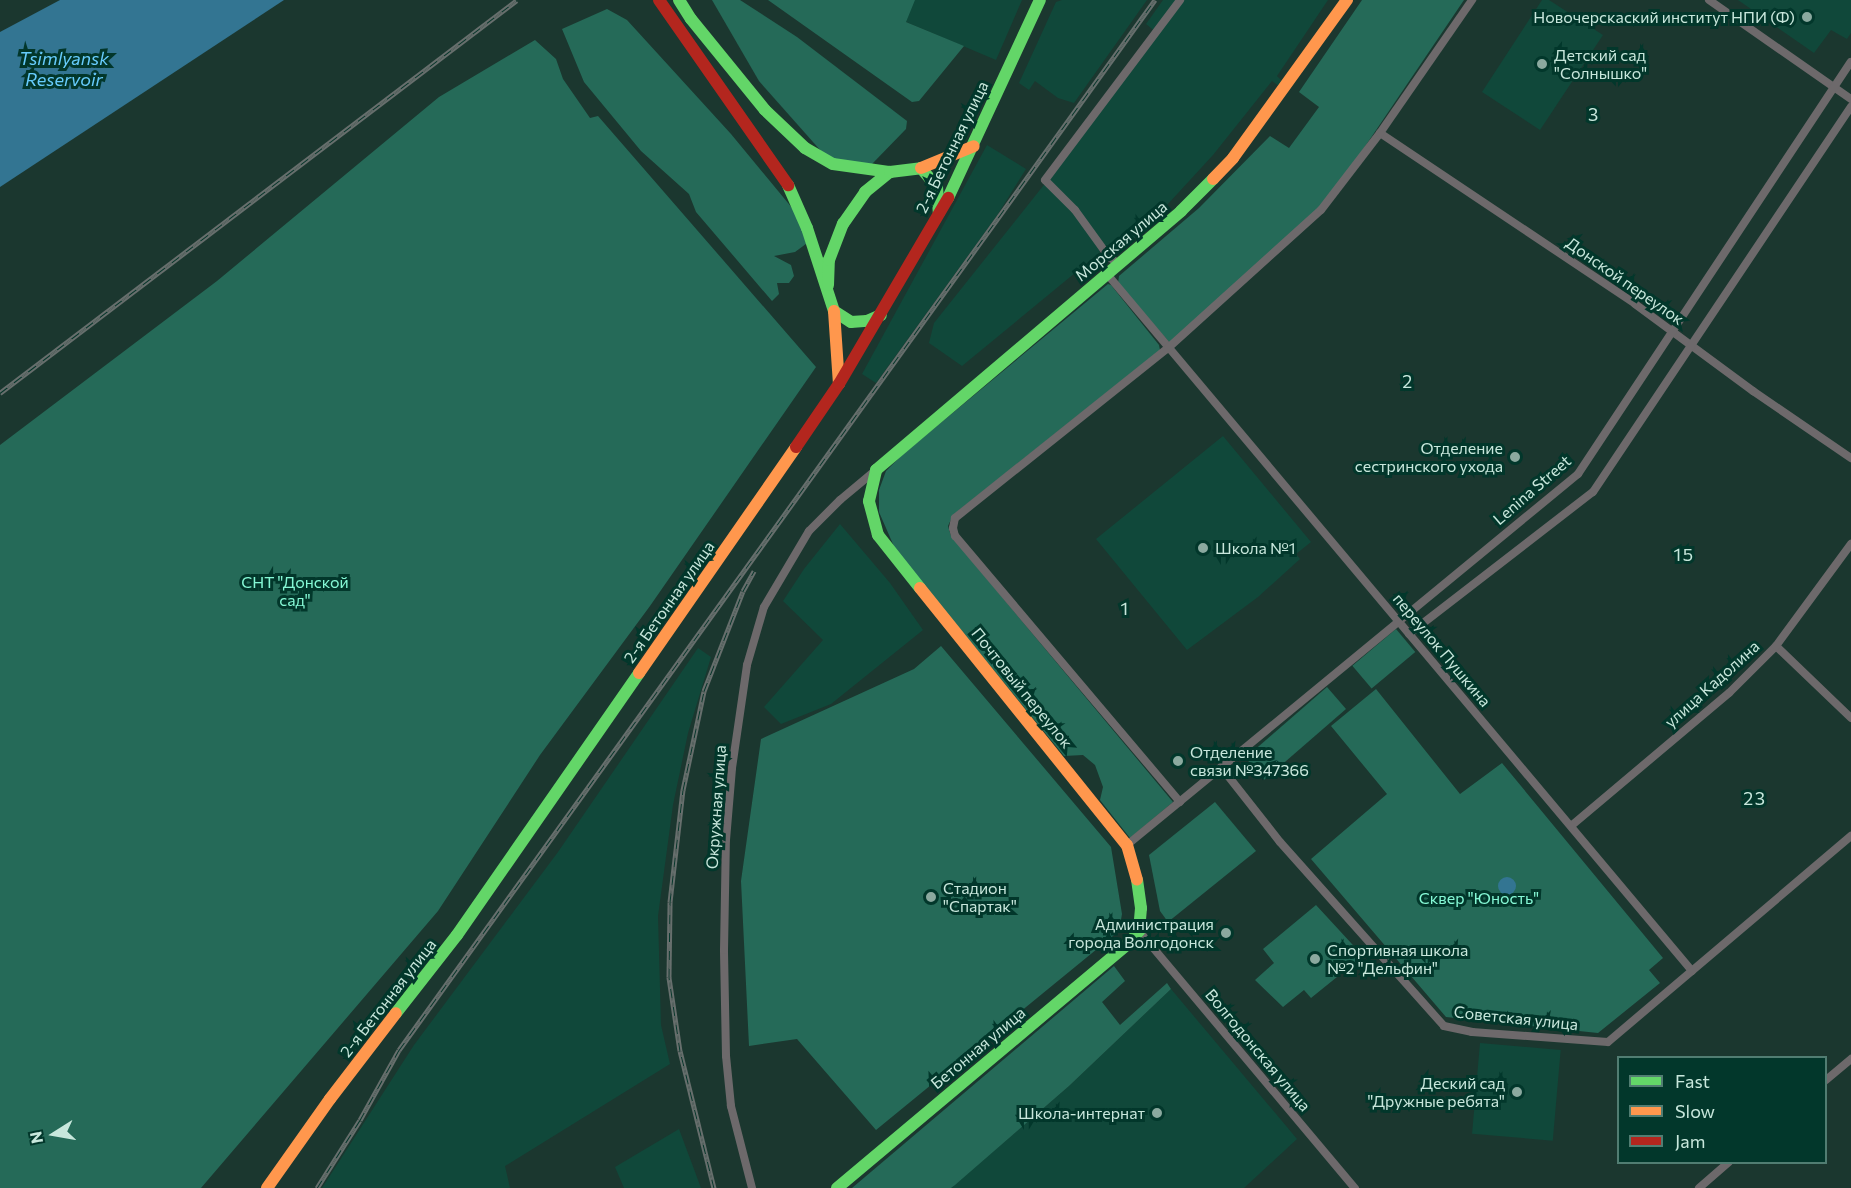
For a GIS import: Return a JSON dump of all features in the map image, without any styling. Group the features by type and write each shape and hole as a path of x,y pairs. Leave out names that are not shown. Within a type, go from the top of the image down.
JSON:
{"main road":[{"path":"658,0 784,176 800,207 834,311 839,384"},
{"path":"679,0 691,19 765,110 805,148 833,164 890,172 921,168 974,146"},
{"name":"2-я Бетонная улица","path":"267,1188 330,1099 457,935 839,384 939,213 974,146 1040,0"},
{"name":"Морская улица","path":"876,470 1181,212 1233,158 1347,0"},
{"path":"921,168 937,186 939,213"},
{"path":"828,294 829,260 843,224 866,192 890,172"},
{"path":"834,311 851,322 867,321 880,315"},
{"name":"Почтовый переулок","path":"876,470 869,501 878,535 1127,845 1139,887 1141,908 1138,932"},
{"name":"Бетонная улица","path":"837,1188 1129,943 1138,932"}],"street":[{"path":"1119,264 1109,256 1075,210 1045,180 1180,0"},
{"path":"1180,802 955,536 952,528 955,518 1167,349 1321,210 1380,133 1472,0"},
{"path":"1709,0 1851,99"},
{"name":"Lenina Street","path":"1127,845 1578,474 1851,62"},
{"path":"1409,634 1593,492 1851,106"},
{"name":"Донской переулок","path":"1380,133 1673,332 1851,458"},
{"name":"переулок Пушкина","path":"1107,274 1167,349 1692,971"},
{"name":"Окружная улица","path":"752,1188 731,1106 726,1056 724,950 727,830 736,733 747,665 764,607 809,531 840,500 876,470"},
{"name":"улица Кадолина","path":"1571,826 1729,693 1776,646 1851,544"},
{"path":"1776,646 1851,718"},
{"name":"Советская улица","path":"1221,767 1280,842 1444,1026 1472,1032 1608,1042 1851,836"},
{"name":"Волгодонская улица","path":"1138,932 1355,1188"},
{"path":"1827,1079 1851,1059"},
{"path":"1699,1188 1727,1164"}],"shaded area":[{"path":"913,0 1022,0 996,60 904,21"},
{"path":"1062,0 1147,0 1074,103 1058,98 1035,81 1029,90 1019,83 1056,2"},
{"path":"1163,0 1328,0 1277,76 1282,81 1279,86 1272,81 1213,155 1145,229 1118,252 1109,245 962,366 929,343 934,323 1043,186 1157,33 1146,24"},
{"name":"Детский сад \"Солнышко\"","path":"1542,0 1549,0 1603,35 1540,130 1482,92"},
{"name":"Новочерскаский институт НПИ (Ф)","path":"1738,0 1851,0 1851,33 1847,39 1831,30 1814,53"},
{"path":"987,145 1026,169 998,214 876,383 862,374"},
{"name":"Школа №1","path":"1223,436 1311,542 1296,554 1300,559 1258,597 1187,650 1096,539"},
{"path":"840,524 890,583 923,630 831,704 781,724 764,707 823,640 783,601 804,569"},
{"path":"698,648 711,657 688,733 673,805 658,916 661,1025 670,1064 505,1166 510,1188 322,1188 414,1045 558,852"},
{"name":"Школа-интернат","path":"1171,989 1297,1139 1244,1188 951,1188 1069,1086"},
{"name":"Деский сад \"Дружные ребята\"","path":"1480,1043 1561,1050 1553,1141 1472,1134"},
{"path":"679,1129 701,1188 624,1188 615,1167"}],"green space":[{"path":"712,0 740,0 797,37 907,121 906,129 872,164 850,172 821,151 759,81"},
{"path":"768,0 915,0 906,22 964,46 919,101 912,102"},
{"path":"1362,0 1464,0 1320,213 1170,343 1118,283 1119,276 1199,208 1270,136 1289,148 1319,107 1299,92"},
{"path":"607,9 627,20 731,134 807,226 810,241 795,252 774,256 791,265 794,276 789,283 777,283 779,294 772,301 696,212 689,194 641,151 584,82 562,29"},
{"name":"СНТ \"Донской сад\"","path":"535,40 556,59 563,79 590,118 598,116 816,367 650,606 540,755 438,911 201,1188 0,1188 0,445 217,281 439,97"},
{"path":"1108,284 1159,345 1160,350 953,515 948,526 951,536 1173,802 1130,838 1100,800 1103,787 1095,765 1083,755 1064,756 896,551 879,512 879,490 886,471 902,455"},
{"path":"1396,629 1415,652 1372,689 1352,666"},
{"name":"Стадион \"Спартак\"","path":"941,646 1111,847 1122,914 1119,931 876,1130 797,1039 749,1046 741,881 761,739 914,669"},
{"path":"1327,687 1346,709 1265,780 1245,758"},
{"name":"Сквер \"Юность\"","path":"1376,689 1460,794 1502,763 1663,958 1649,970 1660,983 1598,1033 1446,1017 1311,859 1387,794 1331,726"},
{"path":"1215,802 1256,851 1168,922 1160,911 1149,855"},
{"name":"Спортивная школа №2 \"Дельфин\"","path":"1316,905 1363,956 1311,998 1304,990 1283,1007 1255,980 1274,963 1263,949"},
{"path":"1114,966 1125,981 1102,1002 1120,1025 1167,983 1171,989 1069,1086 955,1185 951,1188 852,1188"}],"water":[{"name":"Tsimlyansk Reservoir","path":"60,0 284,0 0,187 0,32"},
{"path":"1503,877 1511,877 1516,882 1514,893 1503,895 1498,890 1498,882"}],"railway":[{"path":"0,393 517,0"},
{"path":"317,1188 360,1120 399,1050 1155,0"},
{"path":"714,1188 680,1051 669,977 670,902 683,790 704,691 743,591 754,571"}],"traffic: fast":[{"path":"679,0 691,19 765,110 805,148 833,164 890,172"},
{"path":"948,198 1040,0"},
{"path":"828,285 829,260 843,224 865,192 890,172 921,168 937,187 939,213"},
{"path":"920,588 878,535 869,501 876,470 1181,211 1213,179"},
{"path":"788,185 807,228 834,311 851,322 867,321 881,315"},
{"path":"396,1013 457,935 639,673"},
{"path":"837,1188 1129,943 1139,931 1141,908 1137,880"}],"traffic: slow":[{"path":"1213,179 1233,158 1347,0"},
{"path":"921,168 974,146"},
{"path":"834,311 839,384"},
{"path":"639,673 796,447"},
{"path":"920,588 1127,845 1137,880"},
{"path":"267,1188 330,1099 396,1013"}],"traffic: jam":[{"path":"659,0 788,185"},
{"path":"796,447 839,384 948,198"}],"place":[{"name":"Новочерскаский институт НПИ (Ф)","path":"1807,17"},
{"name":"Детский сад \"Солнышко\"","path":"1542,64"},
{"name":"Отделение сестринского ухода","path":"1515,457"},
{"name":"Школа №1","path":"1203,548"},
{"name":"Отделение связи №347366","path":"1178,761"},
{"name":"Стадион \"Спартак\"","path":"931,897"},
{"name":"Администрация города Волгодонск","path":"1226,933"},
{"name":"Спортивная школа №2 \"Дельфин\"","path":"1315,959"},
{"name":"Деский сад \"Дружные ребята\"","path":"1517,1092"},
{"name":"Школа-интернат","path":"1157,1113"}],"district":[{"name":"3","path":"1594,114"},
{"name":"2","path":"1408,381"},
{"name":"15","path":"1684,554"},
{"name":"1","path":"1125,608"},
{"name":"23","path":"1755,798"}]}
